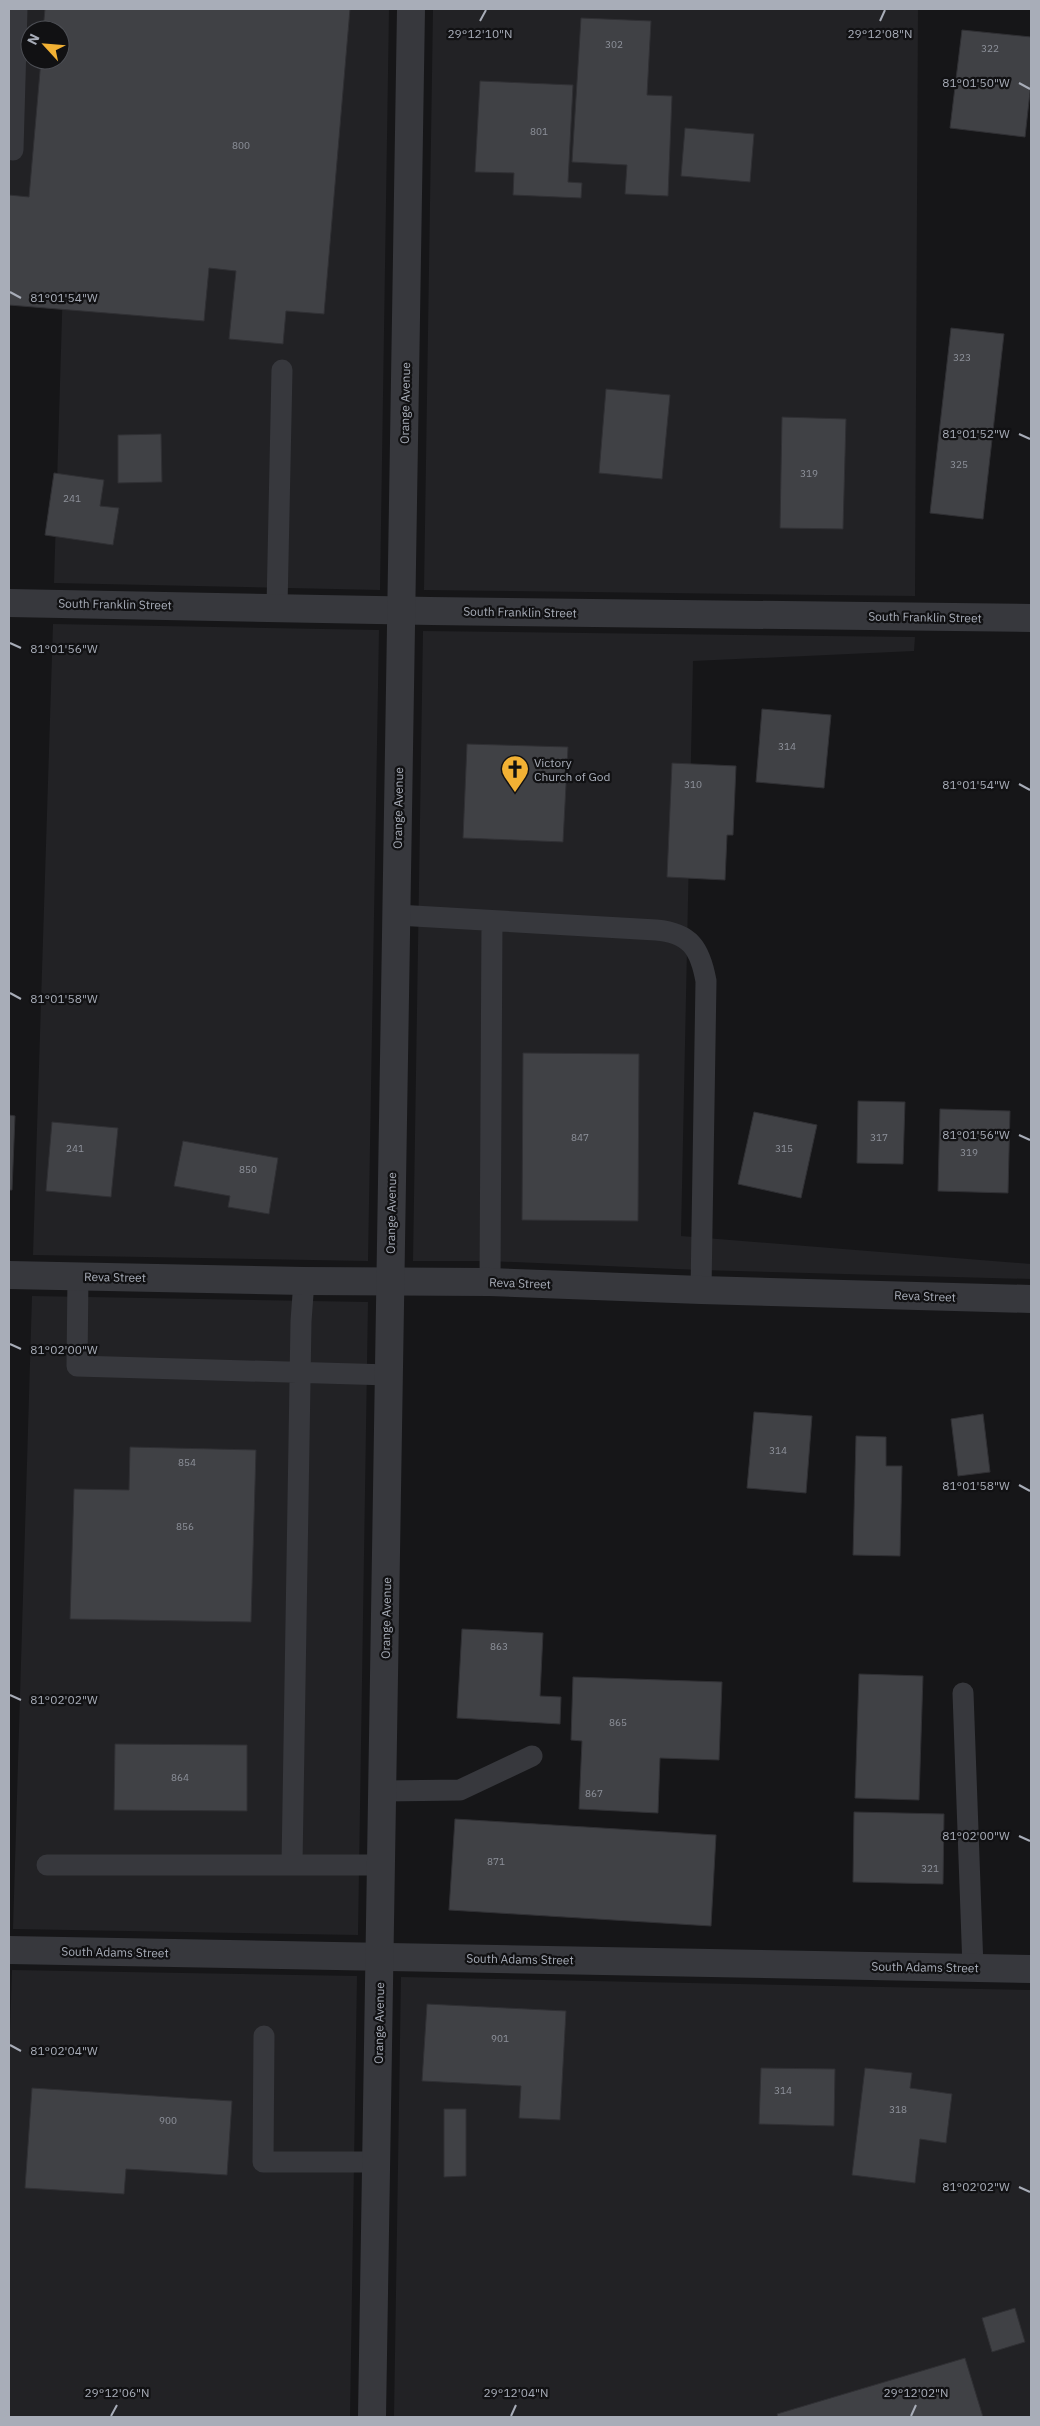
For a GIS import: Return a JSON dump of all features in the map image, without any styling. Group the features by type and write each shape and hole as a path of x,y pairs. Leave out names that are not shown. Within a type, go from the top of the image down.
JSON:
{"street":[{"name":"Orange Avenue","path":"372,2417 383,1865 390,1282 411,9"},
{"name":"South Franklin Street","path":"9,603 1031,618"},
{"name":"Reva Street","path":"9,1275 304,1281 490,1282 1031,1299"},
{"name":"South Adams Street","path":"9,1950 1031,1969"}],"lane":[{"path":"13,150 17,9"},
{"path":"276,607 282,370"},
{"path":"396,915 675,932 689,942 702,959 706,981 701,1290"},
{"path":"490,1282 492,921"},
{"path":"78,1276 77,1366 299,1374 389,1375"},
{"path":"292,1865 300,1321 304,1281"},
{"path":"963,1693 973,1968"},
{"path":"384,1791 460,1790 532,1756"},
{"path":"47,1865 383,1865"},
{"path":"264,2036 263,2162 376,2162"}],"shaded area":[{"path":"9,9 389,9 380,590 54,583 63,283 9,282"},
{"path":"433,9 918,9 915,596 424,590"},
{"path":"53,624 379,630 368,1261 33,1255"},
{"path":"423,631 915,637 914,651 693,661 681,1236 1031,1264 1031,1279 700,1270 489,1261 413,1261"},
{"path":"32,1296 368,1302 358,1935 13,1929"},
{"path":"12,1970 357,1976 350,2417 9,2417 9,2062"},
{"path":"401,1977 1031,1990 1031,2417 394,2417"}],"building":[{"path":"45,9 350,9 324,314 286,311 283,344 229,339 236,271 209,268 204,321 9,305 9,195 29,197 40,70 70,70 70,20 44,20"},
{"path":"581,18 651,21 647,95 672,96 668,196 625,194 627,165 572,162"},
{"path":"962,30 1031,37 1031,83 1025,137 950,128"},
{"path":"480,81 573,85 568,182 582,183 581,198 513,195 514,173 475,172"},
{"path":"685,128 754,134 750,182 681,176"},
{"path":"951,328 1004,334 983,519 930,513"},
{"path":"606,389 670,395 662,479 599,473"},
{"path":"782,417 846,419 843,529 780,528"},
{"path":"161,434 162,482 118,483 118,435"},
{"path":"54,473 104,480 100,506 119,508 113,545 45,535"},
{"path":"762,709 831,715 824,788 756,782"},
{"name":"Victory Church of God","path":"467,744 568,747 563,842 463,838"},
{"path":"672,763 736,766 733,835 727,835 725,880 667,877"},
{"path":"523,1053 639,1054 638,1221 522,1220"},
{"path":"858,1101 905,1102 903,1164 857,1163"},
{"path":"940,1109 1010,1111 1008,1193 938,1191"},
{"path":"754,1112 817,1125 801,1198 738,1184"},
{"path":"9,1115 15,1116 12,1190 9,1190"},
{"path":"52,1122 118,1128 111,1197 46,1191"},
{"path":"183,1141 278,1158 269,1214 228,1207 230,1196 174,1186"},
{"path":"754,1412 812,1416 806,1493 747,1488"},
{"path":"983,1414 990,1472 958,1476 951,1419"},
{"path":"856,1436 886,1437 886,1466 902,1466 900,1556 853,1555"},
{"path":"130,1447 256,1450 251,1622 70,1619 74,1489 129,1490"},
{"path":"462,1629 543,1633 540,1696 561,1697 560,1724 457,1718"},
{"path":"859,1674 923,1676 919,1800 855,1798"},
{"path":"573,1677 722,1682 719,1760 660,1758 658,1813 579,1809 582,1741 571,1740"},
{"path":"115,1744 247,1745 247,1811 114,1810"},
{"path":"854,1812 944,1814 943,1884 853,1882"},
{"path":"455,1819 716,1835 711,1926 449,1910"},
{"path":"427,2004 566,2011 560,2120 519,2118 521,2086 422,2081"},
{"path":"761,2068 835,2069 834,2126 759,2124"},
{"path":"865,2068 912,2073 910,2088 952,2094 946,2143 920,2139 915,2183 852,2175"},
{"path":"32,2088 232,2101 227,2175 126,2169 124,2194 25,2188"},
{"path":"444,2109 466,2109 466,2176 444,2177"},
{"path":"1015,2308 1025,2342 992,2352 982,2318"},
{"path":"965,2358 983,2417 778,2417 777,2414"}],"place":[{"name":"Victory Church of God","path":"515,793"}]}
